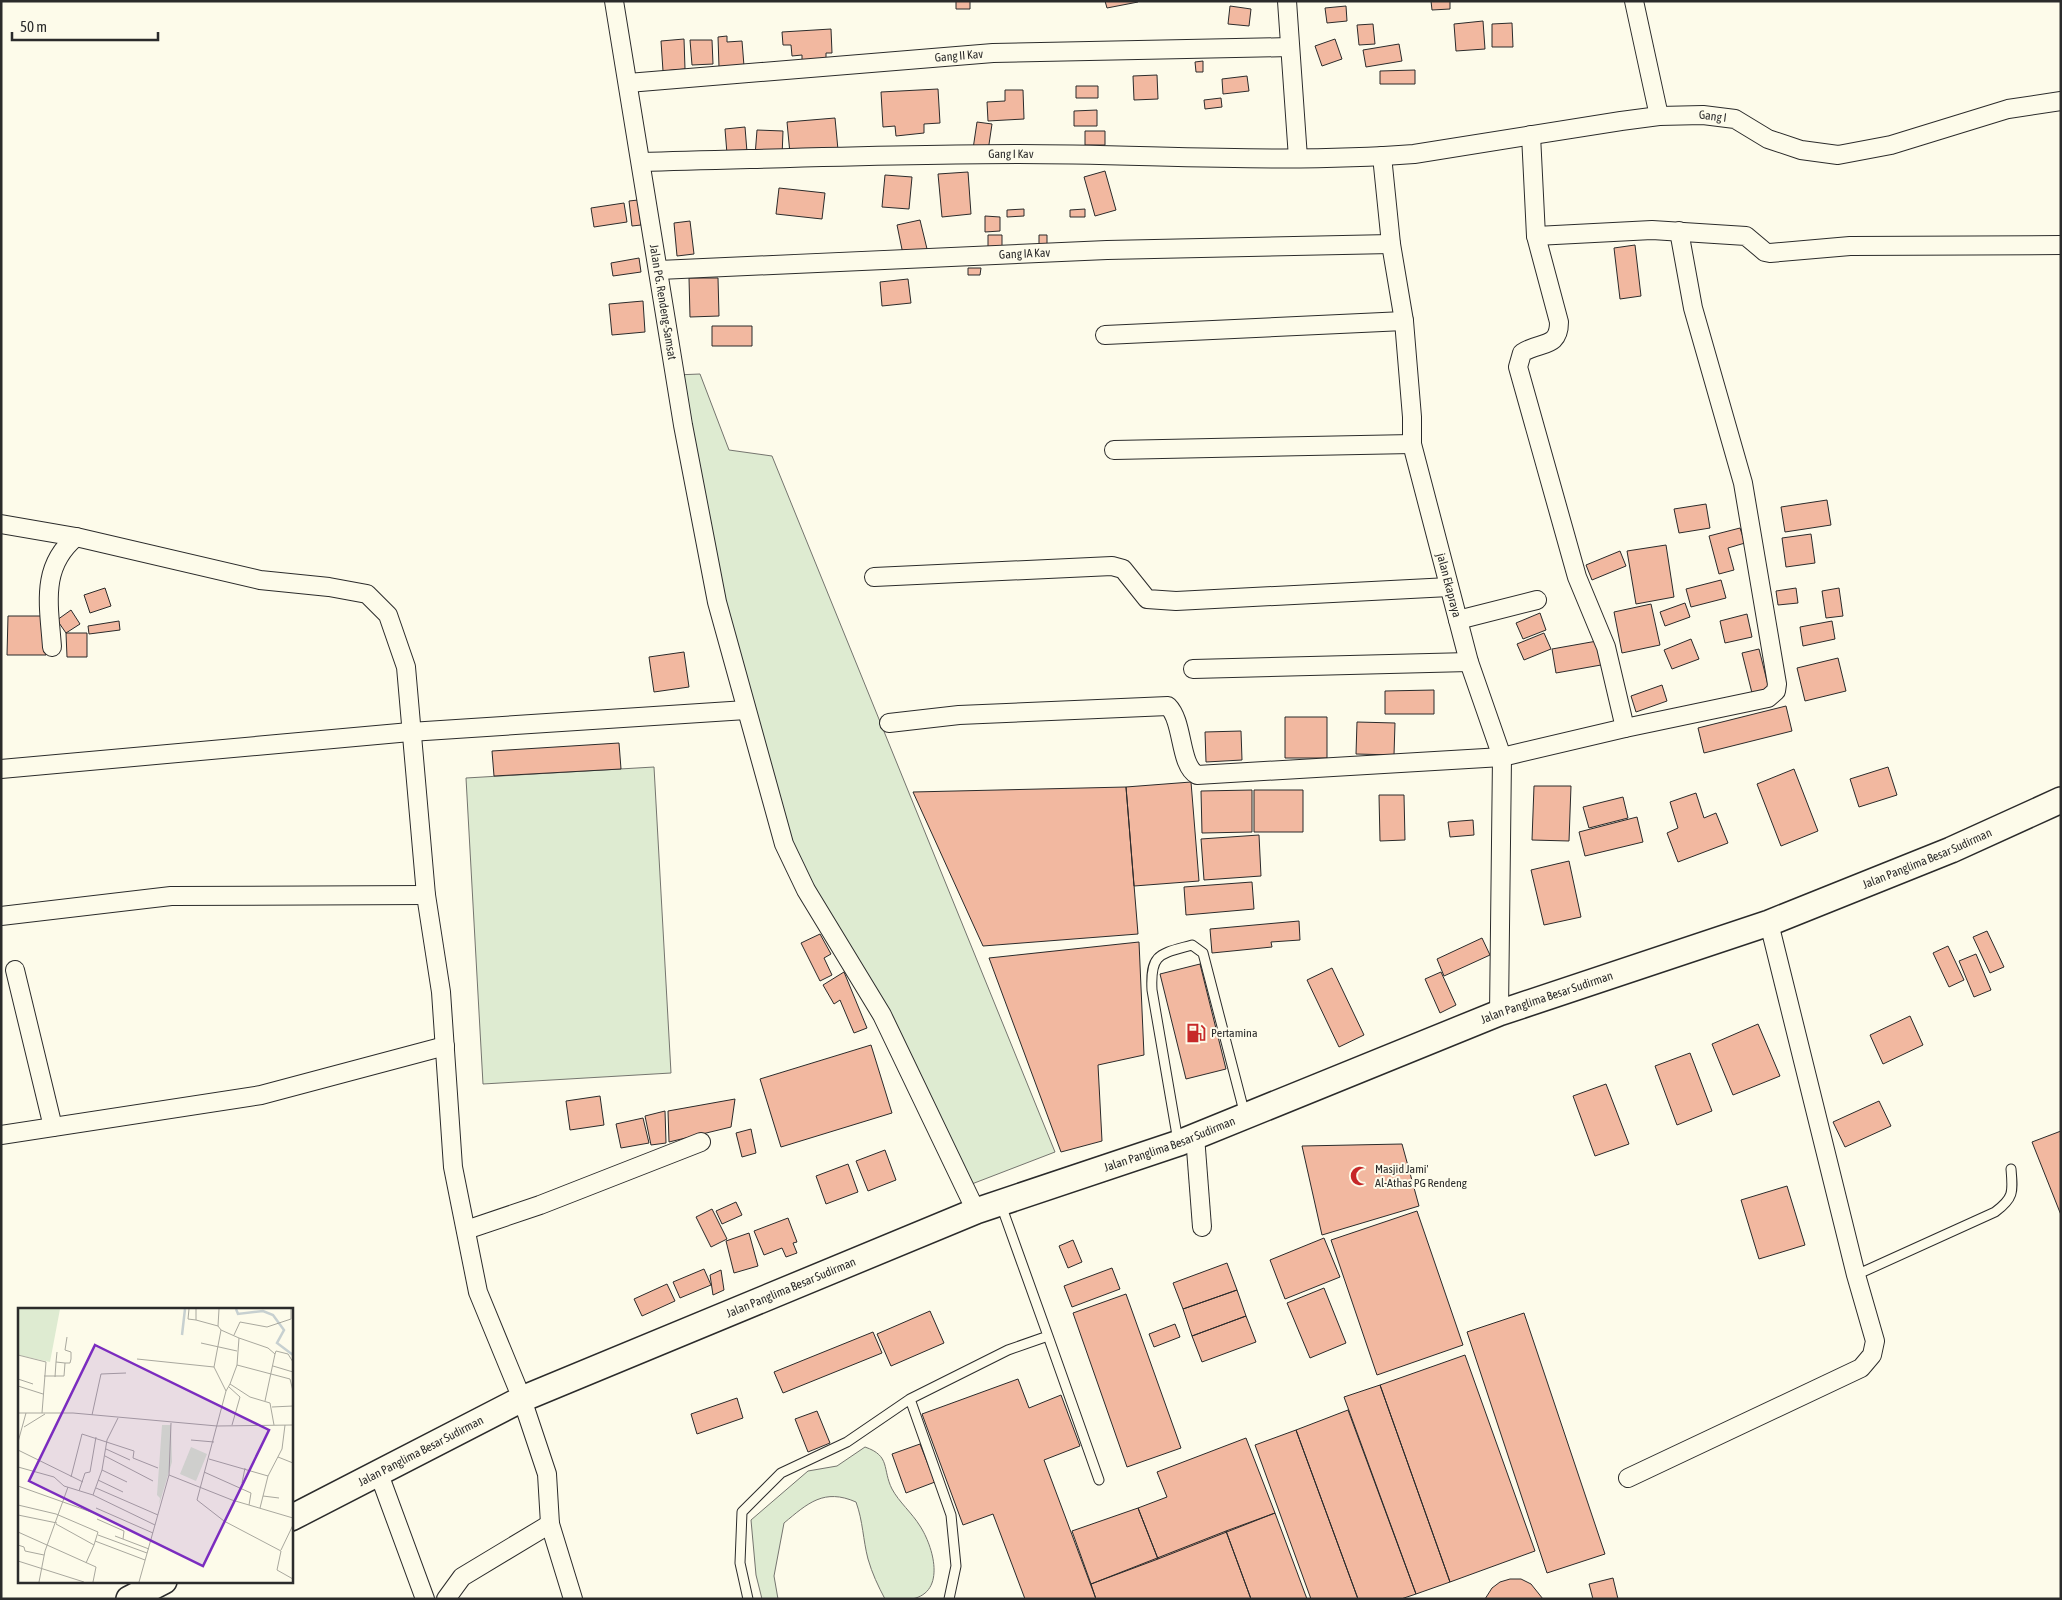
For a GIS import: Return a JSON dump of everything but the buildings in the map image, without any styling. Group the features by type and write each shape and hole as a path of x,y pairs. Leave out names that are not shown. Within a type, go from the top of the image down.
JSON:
{"main road":[{"name":"Jalan Panglima Besar Sudirman","path":"292,1518 522,1399 976,1211 1187,1140 1499,1013 1769,923 1951,850 2061,800"},
{"path":"129,1599 162,1582"}],"street":[{"name":"Jalan PG. Rendeng-Samsat","path":"614,1 659,270 682,425 717,602 784,844 806,890 882,1015 976,1211"},
{"path":"1286,1 1298,158"},
{"path":"1634,1 1660,116"},
{"name":"Gang II Kav","path":"628,83 993,53 1290,47"},
{"name":"Gang I","path":"1382,156 1414,154 1660,116 1703,115 1735,119 1768,139 1801,150 1838,155 1891,145 2008,109 2061,101"},
{"path":"1532,135 1536,236 1559,332 1553,341 1522,353 1518,367 1577,577 1606,647 1625,728"},
{"name":"Gang I Kav","path":"641,162 1017,154 1298,158 1382,156"},
{"name":"jalan Ekapraya","path":"1382,156 1391,244 1404,321 1412,416 1412,444 1469,662 1502,757 1499,1013"},
{"path":"1536,236 1652,230 1679,231 1746,236 1752,239 1765,252 1770,253 1850,246 2061,245"},
{"path":"889,722 959,715 1168,706 1175,714 1189,768 1197,775 1502,757 1625,728 1768,698 1776,691 1777,684 1744,484 1693,308 1679,231"},
{"name":"Gang IA Kav","path":"659,270 1107,250 1391,244"},
{"path":"1105,335 1404,321"},
{"path":"1114,450 1412,444"},
{"path":"1,524 76,536 260,580 329,587 367,594 388,615 406,667 410,732 426,895 441,992 453,1167 478,1292 522,1399 547,1474 550,1524 573,1599"},
{"path":"52,647 49,582 59,556 65,546 76,536"},
{"path":"874,577 1112,566 1123,569 1147,599 1176,601 1449,587"},
{"path":"1458,620 1538,600"},
{"path":"1193,669 1469,662"},
{"path":"1,769 410,732 746,710"},
{"path":"1,916 171,896 426,895"},
{"path":"1628,1478 1861,1368 1872,1355 1875,1340 1856,1275 1769,923"},
{"path":"16,970 53,1127"},
{"path":"1,1135 261,1095 445,1046"},
{"path":"1187,1140 1202,1227"},
{"path":"466,1230 540,1205 701,1142"},
{"path":"379,1474 425,1599"},
{"path":"446,1599 462,1577 550,1524"}],"lane":[{"path":"1187,1140 1152,990 1151,969 1160,956 1192,945 1202,953 1245,1115"},
{"path":"1856,1275 1995,1212 2008,1202 2013,1192 2011,1169"},
{"path":"1000,1202 1099,1480"},
{"path":"748,1599 740,1563 742,1512 781,1473 847,1442 910,1399 1008,1350 1048,1336"},
{"path":"910,1399 951,1516 956,1566 949,1599"}],"green space":[{"path":"700,374 729,450 772,456 1055,1152 964,1187 806,890 746,710 675,375"},
{"path":"654,767 671,1073 483,1084 466,778"},
{"path":"865,1447 879,1455 882,1459 892,1489 917,1521 925,1535 934,1567 930,1587 923,1595 912,1599 885,1599 868,1559 856,1502 845,1498 825,1497 801,1509 784,1523 774,1576 778,1599 762,1599 756,1575 751,1520 808,1471 837,1466"}],"place":[{"name":"Pertamina","path":"1196,1033"},
{"name":"Masjid Jami' Al-Athas PG Rendeng","path":"1360,1176"}]}
